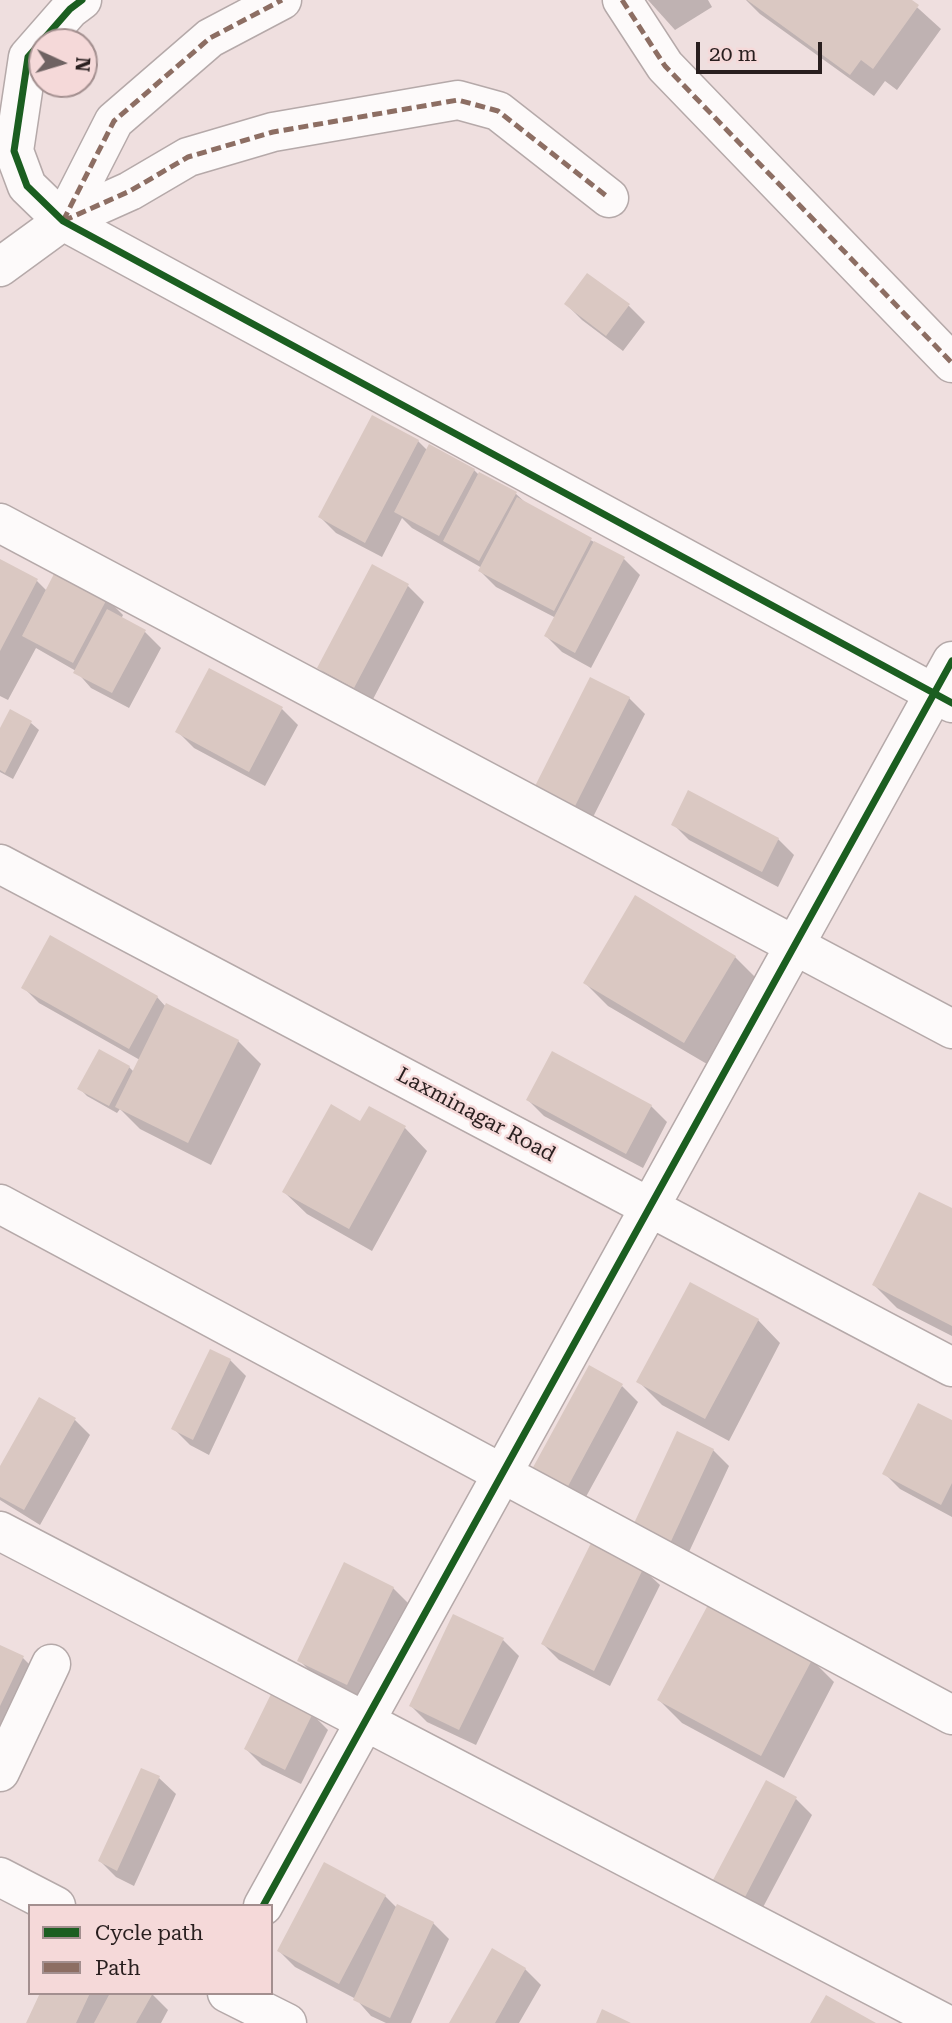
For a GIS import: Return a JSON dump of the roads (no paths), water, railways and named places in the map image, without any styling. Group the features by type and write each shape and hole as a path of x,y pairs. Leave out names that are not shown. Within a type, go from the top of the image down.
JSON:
{"street":[{"path":"82,0 70,9 28,57 14,151 27,186 63,221 946,686 794,946 264,1904"},
{"path":"63,221 114,121 210,38 282,0"},
{"path":"622,0 665,65 952,363"},
{"path":"0,267 63,221 130,191 188,157 273,132 458,100 498,111 609,198"},
{"path":"0,523 952,1029"},
{"name":"Laxminagar Road","path":"0,864 952,1367"},
{"path":"0,1204 952,1716"},
{"path":"0,1531 946,2023 952,2014"},
{"path":"0,1772 51,1664"},
{"path":"0,1877 52,1904"},
{"path":"232,1995 287,2023"}]}
